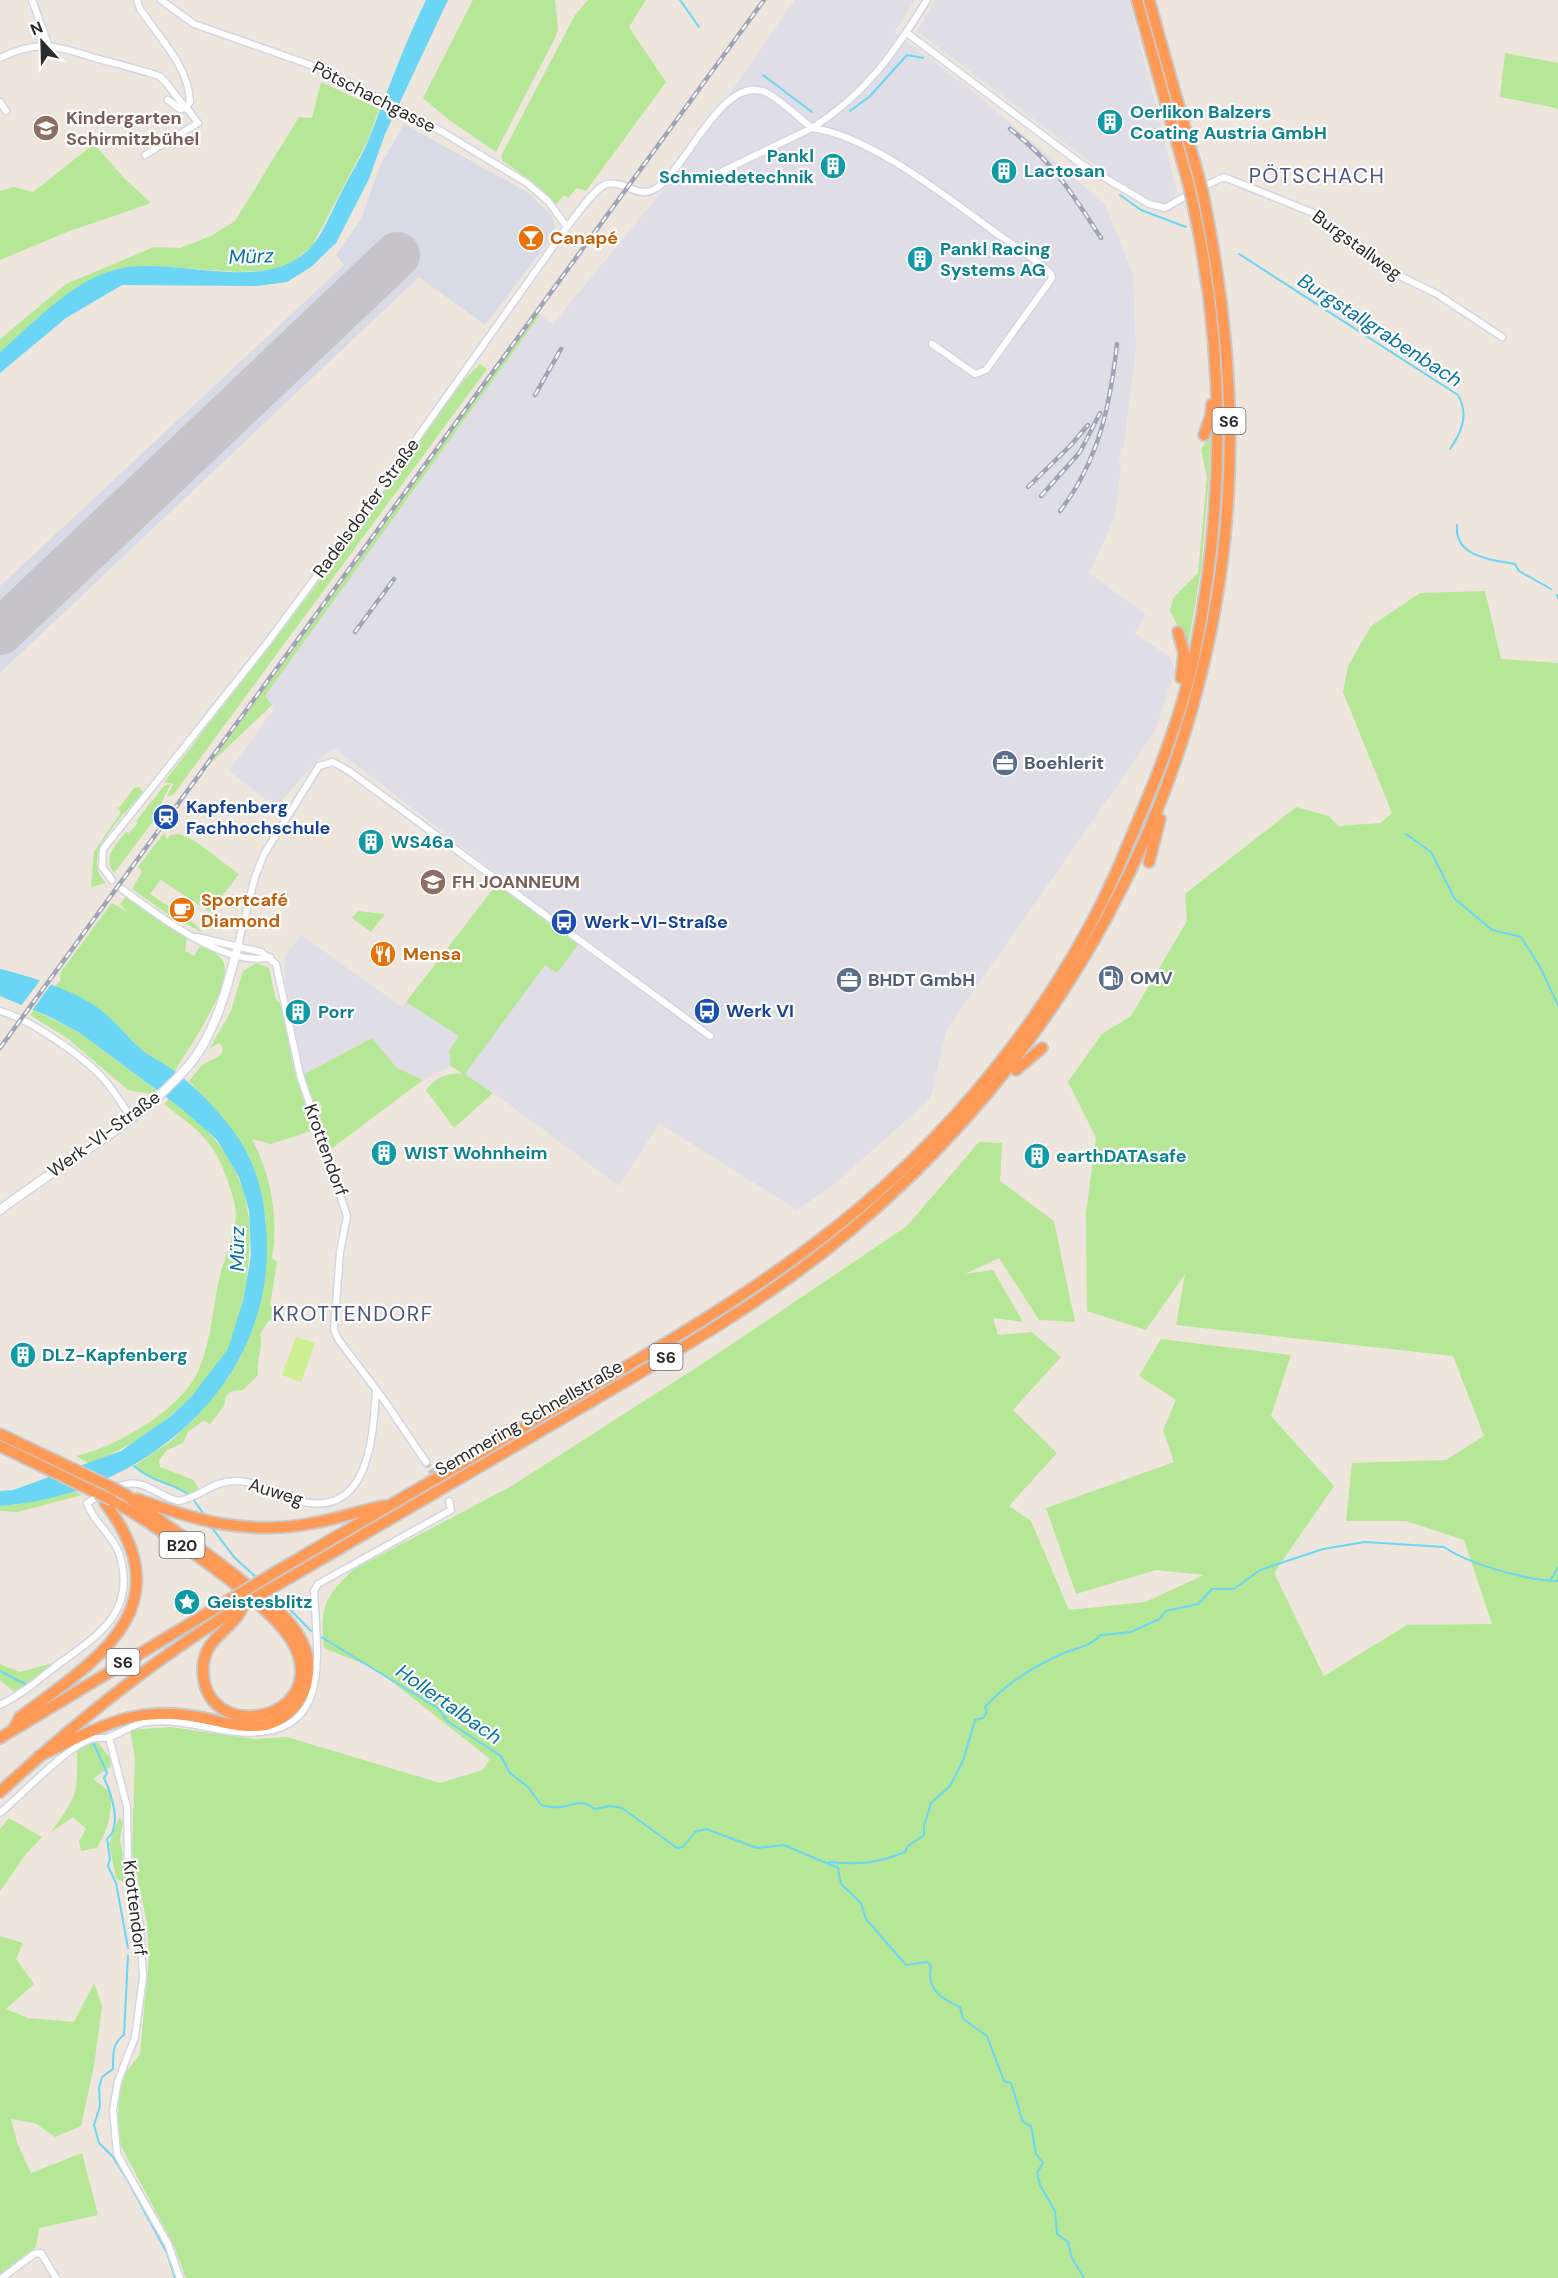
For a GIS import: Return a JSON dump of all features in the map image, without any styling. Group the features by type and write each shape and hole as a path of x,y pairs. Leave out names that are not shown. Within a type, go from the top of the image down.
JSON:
{"highway":[{"name":"Semmering Schnellstraße","path":"0,1738 279,1570 613,1375 761,1282 821,1239 895,1177 963,1107 1024,1032 1088,932 1153,786 1173,729 1194,654 1212,550 1217,495 1216,351 1210,295 1188,182 1137,0"},
{"name":"Semmering Schnellstraße","path":"0,1792 39,1756 159,1658 248,1597 289,1578 667,1356 771,1290 830,1247 905,1184 993,1089 1020,1054 1092,947 1164,797 1190,716 1209,644 1224,549 1228,495 1229,418 1226,336 1218,267 1199,178 1149,0"},
{"path":"1204,435 1211,416 1210,374 1216,351"},
{"path":"1173,729 1184,667 1184,653 1178,632"},
{"path":"1149,862 1164,797"},
{"path":"993,1089 1010,1078 1023,1062 1042,1048"},
{"name":"B20","path":"0,1434 41,1451 126,1495 248,1597"},
{"path":"0,1446 97,1492 109,1502 133,1557 136,1589 130,1612 117,1636 98,1658 20,1717 14,1728"},
{"path":"126,1495 197,1520 259,1528 302,1525 391,1504"},
{"name":"B20","path":"109,1502 187,1549 248,1597"},
{"path":"248,1597 286,1633 296,1648 300,1665 298,1682 287,1702 275,1711 254,1717 236,1715 221,1707 210,1695 203,1671 205,1655 212,1641 240,1615 248,1597"},
{"path":"39,1756 101,1725 140,1715 183,1714 256,1726 272,1723 286,1715 298,1702 306,1686 309,1669 306,1651 294,1628 248,1597"}],"main road":[{"name":"Werk-VI-Straße","path":"0,1210 152,1102 191,1063 219,1010 238,945"}],"street":[{"path":"32,0 48,44"},
{"path":"137,0 140,9 185,75 190,92 190,102 187,107 180,110 168,100"},
{"name":"Pötschachgasse","path":"161,0 194,24 303,61 408,113 527,183 548,201 567,227"},
{"path":"702,181 812,128 857,95 887,62 927,0"},
{"name":"Burgstallweg","path":"907,33 1080,163 1149,204 1165,208 1211,181 1224,177 1316,214 1348,237 1379,266 1443,297 1502,338"},
{"path":"0,58 33,46 48,44 144,71 167,82 198,123 145,155"},
{"path":"567,227 599,188 606,184 646,193 660,186 732,96 756,89 768,93 812,128 829,130 878,153 943,195 1052,275 986,370 975,374 932,344"},
{"path":"0,102 6,111"},
{"name":"Radelsdorfer Straße","path":"112,880 102,867 104,849 157,784 370,504 567,227"},
{"name":"Werk-VI-Straße","path":"238,945 255,877 267,848 319,766 333,762 349,771 710,1036"},
{"path":"122,889 167,921 222,952 254,959 271,957"},
{"path":"197,937 238,945 271,957"},
{"name":"Krottendorf","path":"271,957 278,968 283,1004 302,1082 347,1216 340,1251 334,1330 338,1339 426,1462"},
{"path":"0,1011 28,1022 82,1061 106,1081 131,1118"},
{"name":"Auweg","path":"0,1705 21,1695 95,1639 112,1620 120,1602 122,1567 111,1537 89,1509 87,1503 90,1500 126,1483 138,1483 168,1498 183,1500 212,1485 235,1481 250,1482 305,1503 341,1498 351,1492 360,1477 368,1454 373,1430 376,1390"},
{"path":"0,1814 76,1747 93,1738 109,1737 127,1727 169,1721 195,1723 235,1732 263,1733 276,1730 300,1713 314,1693 318,1678 314,1592 324,1578 451,1510 449,1501"},
{"name":"Krottendorf","path":"109,1737 127,1807 128,1862 140,1927 143,1977 135,2037 118,2081 113,2110 115,2143 117,2154 168,2244 180,2278"},
{"path":"2,2278 34,2254 41,2253 56,2278"}],"shaded area":[{"path":"795,0 915,0 894,32 977,95 1105,204 1133,274 1136,349 1124,446 1121,449 1119,463 1121,467 1115,517 1089,573 1146,615 1134,633 1170,657 1175,670 1155,731 947,1029 930,1099 832,1186 797,1210 659,1123 619,1186 490,1090 451,1066 423,1080 397,1068 372,1038 303,1075 285,1003 285,956 301,935 402,1007 502,877 334,748 315,763 276,807 229,771 274,709 265,696 540,315 553,324 663,190"},
{"path":"936,0 1129,0 1177,191 1170,203 1156,205 1120,184 917,31"},
{"path":"404,124 527,192 552,216 555,228 548,242 485,325 419,277 0,673 0,586 344,265 336,255 361,219 380,166"}],"green space":[{"path":"473,0 555,0 558,28 556,36 496,152 448,119 423,98"},
{"path":"588,0 646,0 629,27 666,82 586,191 577,188 568,198 564,195 556,205 539,187 503,161 501,156 575,15"},
{"path":"1505,53 1558,63 1558,110 1500,97"},
{"path":"321,82 379,109 368,140 312,246 294,261 273,270 238,272 153,266 119,269 32,325 0,352 0,339 66,284 154,247 180,248 211,236 235,221 299,117 312,118"},
{"path":"94,144 125,179 151,203 67,232 0,260 0,191 14,187 33,192"},
{"path":"538,313 540,315 265,696 272,705 211,763"},
{"path":"480,364 487,369 173,795 167,797 173,784 164,782 324,575 458,386"},
{"path":"1210,434 1209,477 1201,570 1187,651 1183,636 1170,611 1173,598 1198,573 1207,477 1201,450"},
{"path":"1485,591 1501,659 1558,663 1558,2278 186,2278 174,2246 121,2146 118,2125 119,2095 126,2072 140,2054 149,1957 147,1923 132,1852 135,1758 130,1730 171,1727 254,1739 287,1737 440,1783 483,1770 490,1759 376,1669 324,1648 324,1612 330,1595 336,1587 354,1569 510,1487 708,1360 907,1226 979,1142 1002,1143 1000,1181 1054,1221 1075,1322 1039,1320 999,1258 965,1274 993,1270 1023,1322 993,1318 998,1335 1032,1332 1061,1357 1013,1410 1057,1453 1009,1506 1031,1521 1069,1610 1145,1602 1204,1575 1156,1570 1076,1594 1046,1508 1174,1462 1163,1430 1176,1400 1139,1376 1161,1339 1291,1355 1271,1416 1334,1486 1274,1573 1324,1676 1407,1625 1492,1624 1464,1540 1406,1521 1346,1521 1352,1463 1446,1460 1484,1436 1453,1356 1176,1325 1185,1274 1146,1330 1087,1311 1086,1213 1096,1138 1068,1082 1102,1034 1131,1016 1187,921 1185,894 1296,807 1329,816 1338,826 1381,823 1392,813 1343,692 1348,666 1371,626 1420,593"},
{"path":"171,784 161,803 164,807 114,873 109,861 115,846 126,832 129,833 138,823 136,821 164,786"},
{"path":"139,787 143,792 116,823 100,848 97,860 99,872 106,883 91,887 94,852 121,812 115,806 119,808 134,788"},
{"path":"164,833 167,839 170,835 180,834 195,841 239,874 210,912 161,880 150,894 194,923 202,932 172,917 132,889 142,872 138,867"},
{"path":"497,884 578,945 557,973 545,965 465,1074 493,1093 454,1128 426,1090 443,1076 463,1074 451,1066 449,1051 459,1036 406,1002"},
{"path":"126,896 187,938 185,951 194,956 200,946 210,950 223,961 225,971 216,1000 175,1071 146,1054 100,1009 55,987 61,979 60,973 112,903 127,912 120,904"},
{"path":"358,911 385,914 371,932 352,918"},
{"path":"257,963 269,968 276,1000 281,1003 293,1052 291,1056 293,1065 314,1130 271,1144 252,1139 264,1167 272,1197 274,1243 272,1258 277,1262 270,1305 280,1313 279,1319 268,1321 260,1334 258,1375 243,1390 232,1391 226,1396 224,1406 210,1424 203,1421 188,1432 183,1443 167,1450 159,1460 160,1467 194,1480 200,1491 190,1496 134,1466 171,1441 195,1418 230,1375 266,1219 250,1158 233,1131 189,1081 202,1065 221,1055 223,1050 220,1043 210,1048 231,1011 243,971"},
{"path":"34,1010 80,1033 156,1090 152,1094 128,1090 67,1038 30,1015"},
{"path":"372,1038 397,1068 423,1080 331,1149 316,1113 322,1108 319,1101 314,1105 303,1075"},
{"path":"169,1099 194,1118 213,1138 229,1159 240,1180 247,1204 250,1229 249,1257 241,1311 228,1350 201,1387 168,1418 149,1432 110,1455 89,1464 76,1456 110,1444 146,1424 164,1412 191,1384 207,1346 220,1276 234,1230 236,1214 234,1201 219,1159 199,1132 164,1104"},
{"path":"296,1337 315,1343 301,1382 282,1375"},
{"path":"75,1491 82,1495 18,1512 0,1511 0,1506"},
{"path":"53,1663 17,1694 0,1680 0,1664 20,1672"},
{"path":"92,1741 97,1741 110,1758 111,1766 93,1779 111,1793 111,1808 107,1828 97,1848 81,1851 79,1841 86,1829 73,1817 51,1832 74,1794 77,1777 77,1750"},
{"path":"9,1818 42,1837 26,1854 0,1891 0,1829"},
{"path":"119,1818 123,1822 120,1840 128,1885 116,1878 109,1843"},
{"path":"0,1936 23,1943 16,1959 34,1984 6,2009 28,2018 74,2022 94,1983 102,2006 94,2066 81,2126 55,2137 35,2123 11,2119 18,2145 31,2173 82,2153 98,2215 39,2228 36,2247 0,2276"}],"water":[{"name":"Mürz","path":"426,0 448,0 385,134 369,179 336,243 311,267 287,282 257,286 122,285 66,318 0,373 0,352 69,292 101,275 118,269 141,266 219,272 270,270 292,262 311,247 323,229 366,146 403,51"},
{"name":"Mürz","path":"0,969 52,985 91,1003 143,1051 173,1070 206,1099 237,1136 250,1159 263,1201 267,1243 262,1296 246,1345 220,1388 187,1426 146,1457 101,1481 52,1498 0,1506 0,1491 13,1490 121,1451 171,1416 192,1396 228,1349 243,1301 251,1255 249,1210 239,1177 217,1140 182,1109 80,1033 48,1016 0,996"}],"pier":[{"path":"41,979 52,983 31,1012 20,1007"}],"waterway":[{"name":"Burgstallgrabenbach","path":"680,0 699,27"},
{"name":"Burgstallgrabenbach","path":"850,111 870,96 907,55 923,58"},
{"name":"Burgstallgrabenbach","path":"763,75 812,112"},
{"name":"Burgstallgrabenbach","path":"1120,195 1141,210 1186,227"},
{"name":"Burgstallgrabenbach","path":"1239,254 1458,395 1463,409 1463,423 1450,449"},
{"name":"Burgstallgrabenbach","path":"1457,525 1458,536 1468,550 1486,558 1515,564 1519,571 1551,589"},
{"name":"Burgstallgrabenbach","path":"1557,595 1558,599"},
{"path":"1406,834 1431,852 1455,899 1492,930 1521,937 1540,967 1558,1005"},
{"name":"Hollertalbach","path":"134,1466 148,1476 189,1495"},
{"name":"Hollertalbach","path":"193,1499 205,1516"},
{"name":"Hollertalbach","path":"209,1524 234,1557 257,1578"},
{"path":"829,1862 859,1863 886,1859 905,1852 908,1846 924,1835 924,1826 931,1803 950,1786 963,1761 975,1720 983,1718 987,1712 985,1707 1021,1676 1053,1658 1088,1644 1101,1635 1131,1632 1159,1619 1166,1611 1198,1604 1212,1589 1234,1589 1260,1570 1323,1549 1365,1542 1444,1547 1469,1560 1499,1570 1530,1578 1558,1581"},
{"path":"1550,1581 1558,1568"},
{"name":"Hollertalbach","path":"272,1591 310,1630 439,1709 447,1721 501,1756 510,1773 528,1787 541,1805 559,1807 582,1803 594,1809 611,1806 622,1808 677,1848 683,1847 695,1832 706,1829 757,1848 784,1845 838,1868 841,1884 861,1903 866,1919 906,1965 927,1962 931,1966 931,1981 936,1992 960,2007 963,2019 987,2036 1004,2081 1011,2083 1023,2122 1031,2126 1036,2154 1043,2163 1037,2173 1040,2185 1055,2211 1057,2234 1068,2242 1072,2258 1084,2278"},
{"path":"0,1671 25,1684"},
{"path":"93,1742 107,1773 104,1778 114,1810 114,1827 107,1839 110,1859 108,1866 116,1883 128,1948"},
{"path":"128,1956 124,2035 115,2046 113,2069 102,2077 99,2088 100,2106 94,2125 99,2143 113,2157 128,2181 167,2253 175,2278"}],"runway":[{"path":"0,632 397,255"}],"tunnel":[{"path":"426,1462 436,1479"}],"railway":[{"path":"0,1048 764,0"},
{"path":"1010,129 1050,166 1071,192 1101,238"},
{"path":"1060,511 1084,472 1100,432 1111,389 1117,344"},
{"path":"535,395 561,349"},
{"path":"1041,496 1080,452 1100,413"},
{"path":"1028,487 1088,425"},
{"path":"355,632 394,579"}],"place":[{"name":"Oerlikon Balzers Coating Austria GmbH","path":"1110,122"},
{"name":"Kindergarten Schirmitzbühel","path":"46,128"},
{"name":"Pankl Schmiedetechnik","path":"833,166"},
{"name":"Lactosan","path":"1004,171"},
{"name":"Canapé","path":"531,238"},
{"name":"Pankl Racing Systems AG","path":"920,259"},
{"name":"Boehlerit","path":"1005,763"},
{"name":"Kapfenberg Fachhochschule","path":"166,817"},
{"name":"WS46a","path":"371,842"},
{"name":"FH JOANNEUM","path":"433,882"},
{"name":"Sportcafé Diamond","path":"182,910"},
{"name":"Werk-VI-Straße","path":"564,922"},
{"name":"Mensa","path":"383,954"},
{"name":"OMV","path":"1111,978"},
{"name":"BHDT GmbH","path":"849,980"},
{"name":"Werk VI","path":"707,1011"},
{"name":"Porr","path":"298,1012"},
{"name":"WIST Wohnheim","path":"384,1153"},
{"name":"earthDATAsafe","path":"1037,1156"},
{"name":"DLZ-Kapfenberg","path":"23,1355"},
{"name":"Geistesblitz","path":"187,1602"}],"district":[{"name":"PÖTSCHACH","path":"1317,176"},
{"name":"KROTTENDORF","path":"353,1314"}]}
